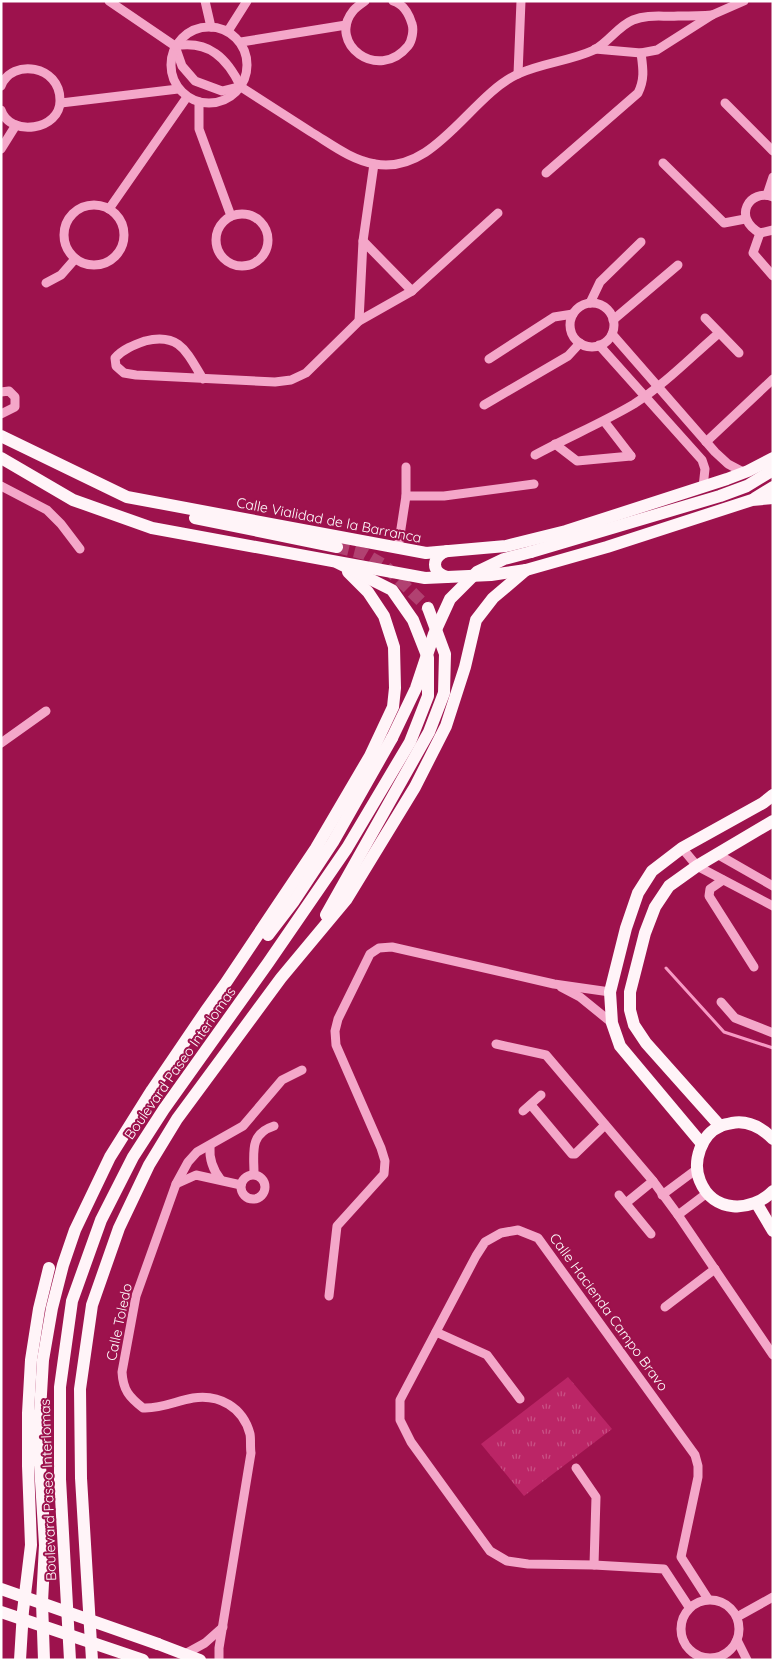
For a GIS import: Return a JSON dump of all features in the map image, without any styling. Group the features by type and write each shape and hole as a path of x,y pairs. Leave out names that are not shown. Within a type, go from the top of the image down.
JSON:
{"main road":[{"name":"Calle Vialidad de la Barranca","path":"1,436 127,497 426,553 506,546 566,531 744,473 773,458"},
{"path":"1,458 73,500 152,528 425,578 491,575 526,570 599,550 752,500 773,498"},
{"path":"225,984 242,969 294,901 333,842 392,738 416,688 434,634 450,599 476,572 504,559 720,496 747,486 773,470"},
{"path":"752,500 773,487"},
{"path":"142,500 188,517 337,547"},
{"path":"447,551 440,554 435,560 435,569 440,575 448,578"},
{"path":"44,1660 42,1602 45,1545 40,1465 40,1411 43,1360 52,1308 63,1265 75,1230 110,1157 152,1090 316,848 370,756 393,707 395,688 394,647 384,616 368,592 338,563"},
{"name":"Boulevard Paseo Interlomas","path":"70,1660 60,1479 60,1388 72,1302 101,1220 133,1157 164,1109 268,964 352,840 410,742 428,696 428,658 413,620 392,590 338,563"},
{"path":"92,1660 81,1478 80,1389 92,1304 119,1228 149,1165 177,1119 281,978 346,900 415,788 446,726 465,667 476,620 493,598 526,570"},
{"path":"312,939 430,732 444,694 445,654 428,608"},
{"path":"702,1144 620,1046 612,1023 610,992 626,928 638,893 652,871 682,848 773,795"},
{"path":"720,1126 646,1043 634,1025 630,1010 630,992 645,933 655,907 669,886 696,866 773,821"},
{"path":"268,964 294,901"},
{"path":"773,1139 762,1129 751,1124 738,1122 720,1126 702,1144 698,1156 697,1169 700,1182 707,1193 717,1202 730,1206 744,1207 756,1204 766,1198 773,1190"},
{"path":"756,1204 773,1231"},
{"path":"20,1660 22,1611 31,1546 28,1440 31,1360 39,1309 49,1268"},
{"path":"1,1590 200,1660"},
{"path":"1,1612 143,1660"}],"street":[{"path":"109,1 175,46 182,66 195,81 222,91 241,87"},
{"path":"205,1 211,27"},
{"path":"228,32 247,1"},
{"path":"365,1 353,11 346,25 348,40 356,53 370,60 378,61 386,61 401,54 410,42 413,27 408,13 393,1"},
{"path":"518,74 521,1"},
{"path":"595,49 641,53 657,50 712,15 744,1"},
{"path":"175,46 186,44 205,47 222,58 234,73 241,87 343,152 374,164 386,165 417,158 448,134 499,85 518,74 595,49 632,20 648,16 712,15"},
{"path":"676,16 682,26 681,36"},
{"path":"241,42 346,25"},
{"path":"211,27 228,32 241,42 247,54 249,67 246,79 241,87 227,98 213,102 199,102 187,97 178,89 172,80 169,70 170,60 179,40 199,28 211,27"},
{"path":"618,30 616,41 618,47 624,52"},
{"path":"546,174 638,93 644,74 641,53"},
{"path":"1,86 15,72 32,68 48,74 59,86 61,103 55,116 44,125 30,128 16,126 1,110"},
{"path":"61,103 178,89"},
{"path":"109,210 187,97"},
{"path":"199,102 199,129 231,216"},
{"path":"725,103 773,151"},
{"path":"1,149 16,126"},
{"path":"663,163 724,223 745,219"},
{"path":"359,321 363,241 374,164"},
{"path":"773,177 770,196 758,196 745,209 745,219 751,228 760,233 773,230"},
{"path":"87,206 98,206 109,210 118,218 123,229 123,241 118,252 110,260 98,265 86,264 75,259 68,250 64,240 65,228 69,218 77,210 87,206"},
{"path":"244,213 257,218 266,228 268,242 264,255 253,264 240,266 227,261 218,251 216,237 221,224 231,216 244,213"},
{"path":"203,379 185,349 171,339 158,338 136,344 121,352 115,358 116,366 124,373 136,376 203,379 275,382 291,380 306,374 359,321 412,291 498,213"},
{"path":"760,233 753,254 773,276"},
{"path":"363,241 412,291"},
{"path":"590,303 600,282 641,242"},
{"path":"46,283 61,275 75,259"},
{"path":"613,320 678,265"},
{"path":"590,303 605,307 613,320 612,334 604,343 589,346 580,343 574,337 570,322 573,314 580,306 590,303"},
{"path":"489,358 554,317 573,314"},
{"path":"705,318 739,353"},
{"path":"536,455 604,421 645,396 719,333"},
{"path":"612,334 721,459 744,473"},
{"path":"484,405 568,356 580,343"},
{"path":"599,345 702,460 705,469 703,487"},
{"path":"706,442 773,380"},
{"path":"1,392 9,391 15,398 14,407 1,414"},
{"path":"555,444 577,461 630,456 604,421"},
{"path":"398,548 406,496 406,467"},
{"path":"406,496 444,496 534,484"},
{"path":"1,486 47,510 61,524 80,549"},
{"path":"1,743 46,711"},
{"path":"682,848 696,866 773,906"},
{"path":"717,854 773,886"},
{"path":"723,880 710,889 709,896 754,967"},
{"path":"329,1296 337,1226 384,1174 385,1161 381,1148 336,1045 335,1031 338,1019 370,954 379,948 392,947 554,984 610,992"},
{"path":"554,984 580,997 612,1023"},
{"path":"721,1002 734,1018 773,1033"},
{"path":"496,1044 546,1055 653,1181 773,1355"},
{"name":"Calle Toledo","path":"219,1660 251,1453 250,1434 243,1418 225,1401 212,1397 201,1397 160,1407 144,1408 128,1394 122,1384 122,1372 136,1296 176,1184 188,1162 197,1152 244,1126 282,1080 302,1070"},
{"path":"524,1111 540,1095"},
{"path":"531,1105 572,1154 575,1154 605,1126"},
{"path":"254,1174 255,1143 258,1134 264,1129 274,1126"},
{"path":"210,1146 212,1165 221,1180"},
{"path":"662,1195 697,1169"},
{"path":"254,1174 261,1177 265,1184 264,1191 259,1197 251,1199 242,1191 241,1185 246,1176 254,1174"},
{"path":"176,1184 196,1175 241,1185"},
{"path":"626,1203 653,1181"},
{"path":"678,1215 707,1193"},
{"path":"619,1195 651,1234"},
{"name":"Calle Hacienda Campo Bravo","path":"689,1607 664,1569 528,1564 507,1561 490,1551 411,1442 400,1420 400,1400 485,1242 502,1233 518,1230 538,1238 695,1455 698,1477 681,1557 708,1599"},
{"path":"665,1307 715,1269"},
{"path":"436,1332 487,1355 520,1399"},
{"path":"576,1468 596,1497 594,1565"},
{"path":"736,1617 773,1597"},
{"path":"708,1599 720,1600 730,1607 736,1617 739,1628 737,1640 729,1651 718,1659 702,1657 688,1649 681,1636 681,1621 689,1607 708,1599"},
{"path":"185,1654 205,1643 224,1627"},
{"path":"737,1640 747,1660"}],"green space":[{"path":"568,1377 612,1429 524,1496 481,1444"}],"waterway":[{"path":"666,968 724,1032 773,1048"}],"tunnel":[{"path":"337,547 365,554 384,565 428,608"}]}
